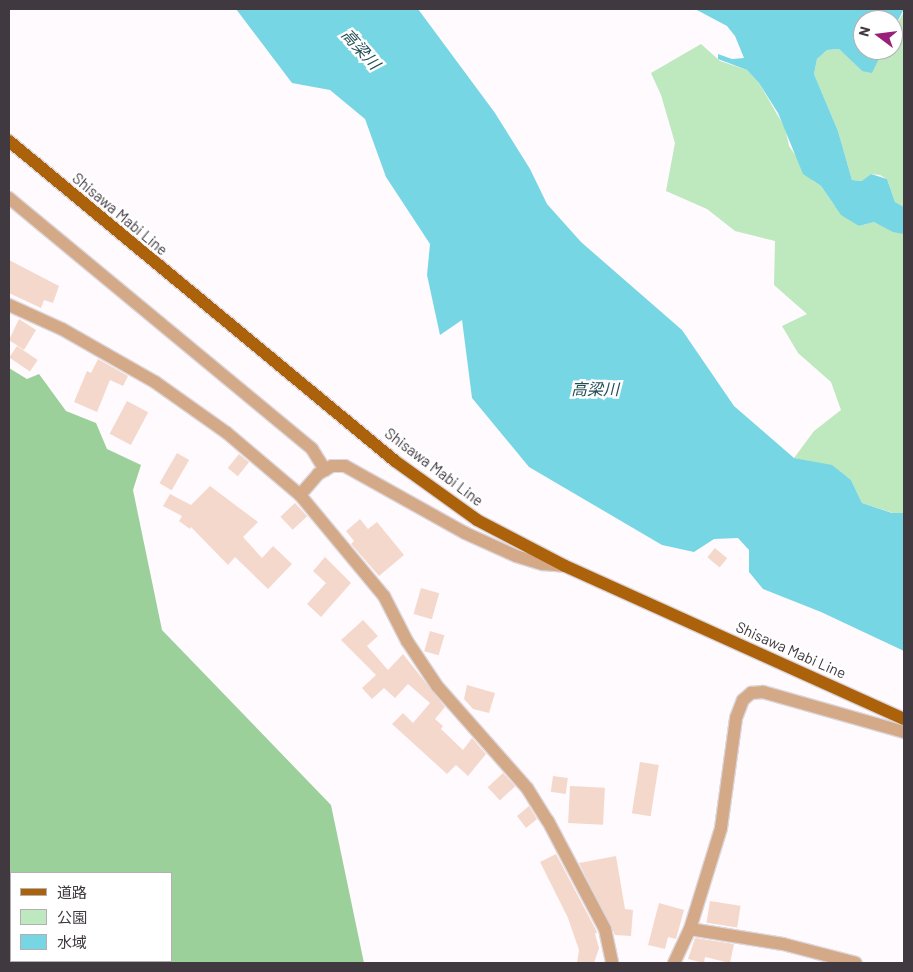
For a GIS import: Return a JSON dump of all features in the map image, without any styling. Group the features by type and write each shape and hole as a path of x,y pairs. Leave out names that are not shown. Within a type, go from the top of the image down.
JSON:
{"main road":[{"name":"Shisawa Mabi Line","path":"9,141 395,461 477,520 566,566 904,719"}],"street":[{"path":"9,198 312,449 325,470"},
{"path":"9,305 62,329 155,382 227,433 300,495 384,596 406,641 437,686 527,788 548,821 605,929 612,963"},
{"path":"300,495 325,470 332,466 345,466 465,533 516,556 543,564 566,566"},
{"path":"674,963 690,929 721,828 736,718 743,700 751,693 763,692 904,732"},
{"path":"690,929 783,944 856,963"}],"green space":[{"path":"904,12 904,207 895,202 887,179 880,175 871,174 863,181 852,180 838,131 814,74 817,59 827,50 839,49 862,71 877,60 903,60"},
{"path":"701,44 720,61 747,70 759,83 785,128 789,146 813,181 821,186 834,205 859,226 874,222 904,234 904,513 893,513 862,503 851,480 832,466 794,458 814,431 841,410 831,382 798,353 782,326 807,314 774,285 775,241 735,231 707,209 666,191 675,143 661,95 651,73"},
{"path":"9,368 27,379 39,374 66,411 96,423 107,449 141,465 133,490 162,630 331,805 364,963 9,963"}],"water":[{"name":"高梁川","path":"236,9 418,9 495,113 530,169 547,204 581,242 682,330 734,406 794,458 832,465 851,480 862,503 892,513 904,513 904,651 821,612 763,589 749,572 749,550 738,538 714,539 694,552 662,545 529,467 472,398 462,320 440,335 427,275 430,244 386,177 365,119 330,90 292,83"},
{"path":"695,9 904,9 903,11 853,10 853,60 878,60 872,73 862,71 839,49 827,50 817,59 814,74 838,131 852,180 862,181 871,174 887,179 895,202 904,207 904,234 893,232 874,222 859,226 841,215 821,186 803,174 778,113 759,83 747,70 718,59 718,54 732,59 744,58 735,36 727,26"}],"building":[{"path":"9,260 59,286 53,303 44,300 41,308 9,293"},
{"path":"19,319 36,330 24,350 9,340"},
{"path":"17,346 38,360 30,372 9,358"},
{"path":"98,359 128,376 123,386 110,380 97,412 74,402 87,371 91,373"},
{"path":"127,401 148,412 131,445 110,434"},
{"path":"177,453 189,460 172,490 160,483"},
{"path":"239,454 249,462 238,476 228,468"},
{"path":"210,486 258,522 243,537 262,558 273,546 292,564 268,589 235,557 228,565 191,527 190,529 179,521 182,516 163,506 170,494 191,505"},
{"path":"295,503 307,516 293,530 280,517"},
{"path":"360,519 368,529 377,522 404,555 379,576 351,544 354,541 346,531"},
{"path":"715,548 727,558 720,567 707,557"},
{"path":"325,557 351,583 321,617 307,604 326,583 313,571"},
{"path":"421,588 439,593 432,619 414,614"},
{"path":"363,620 378,636 367,646 388,670 403,654 445,707 435,719 443,726 441,729 463,750 472,738 486,754 468,776 456,765 447,774 392,724 403,713 413,723 430,703 408,684 395,698 384,688 372,699 362,688 376,675 341,640"},
{"path":"430,631 444,635 439,655 424,651"},
{"path":"467,685 495,693 489,713 473,709 464,699"},
{"path":"640,762 659,765 651,816 632,813"},
{"path":"503,773 515,786 500,800 488,787"},
{"path":"553,776 568,778 566,794 551,792"},
{"path":"570,786 605,788 603,825 568,823"},
{"path":"529,806 537,819 526,828 517,816"},
{"path":"556,854 597,932 595,934 599,948 594,963 577,963 579,950 568,918 540,862"},
{"path":"616,856 625,909 633,910 631,936 615,935 579,863"},
{"path":"710,901 741,906 737,928 707,923"},
{"path":"659,903 684,910 676,939 668,937 665,949 648,945"},
{"path":"695,938 734,944 730,963 705,957 704,963 688,959"}]}
